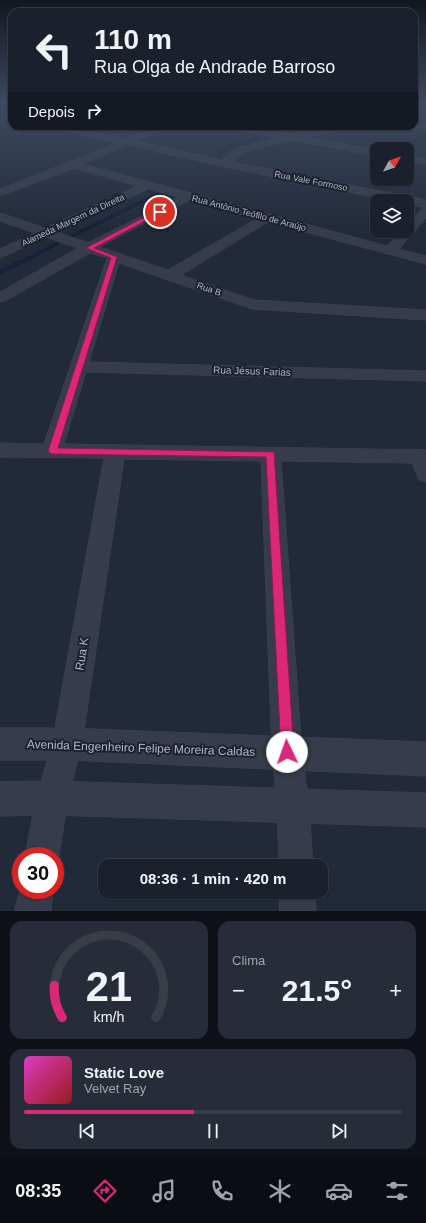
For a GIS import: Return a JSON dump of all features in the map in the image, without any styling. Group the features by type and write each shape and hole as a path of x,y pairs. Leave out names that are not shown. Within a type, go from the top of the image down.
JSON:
{"street":[{"path":"0,193 118,146"},
{"name":"Rua Vale Formoso","path":"142,146 225,164 426,204"},
{"path":"225,164 241,150 259,146"},
{"path":"337,146 370,152"},
{"path":"414,159 426,162"},
{"name":"Rua Antônio Teófilo de Araújo","path":"72,164 147,186 426,260"},
{"name":"Alameda Margem da Direita","path":"0,254 147,186"},
{"path":"0,298 89,248 188,197"},
{"path":"390,250 409,231 426,210"},
{"name":"Rua B","path":"0,217 252,304 426,315"},
{"path":"170,276 266,218"},
{"path":"52,451 114,257"},
{"name":"Rua Jésus Farias","path":"78,367 426,376"},
{"path":"0,450 271,454 424,463"},
{"name":"Rua K","path":"44,847 52,798 67,744 115,452"},
{"path":"271,454 287,752 293,805 296,859"},
{"name":"Avenida Engenheiro Felipe Moreira Caldas","path":"0,744 67,744 426,759"},
{"path":"0,799 52,798 426,810"},
{"path":"33,911 35,899"},
{"path":"297,899 298,911"}],"waterway":[{"path":"218,157 227,147 233,146"},
{"path":"72,236 157,194"},
{"path":"28,258 58,243"},
{"path":"0,272 28,258"}],"route":[{"path":"160,212 89,248 114,257 52,451 271,454 287,752"}]}
